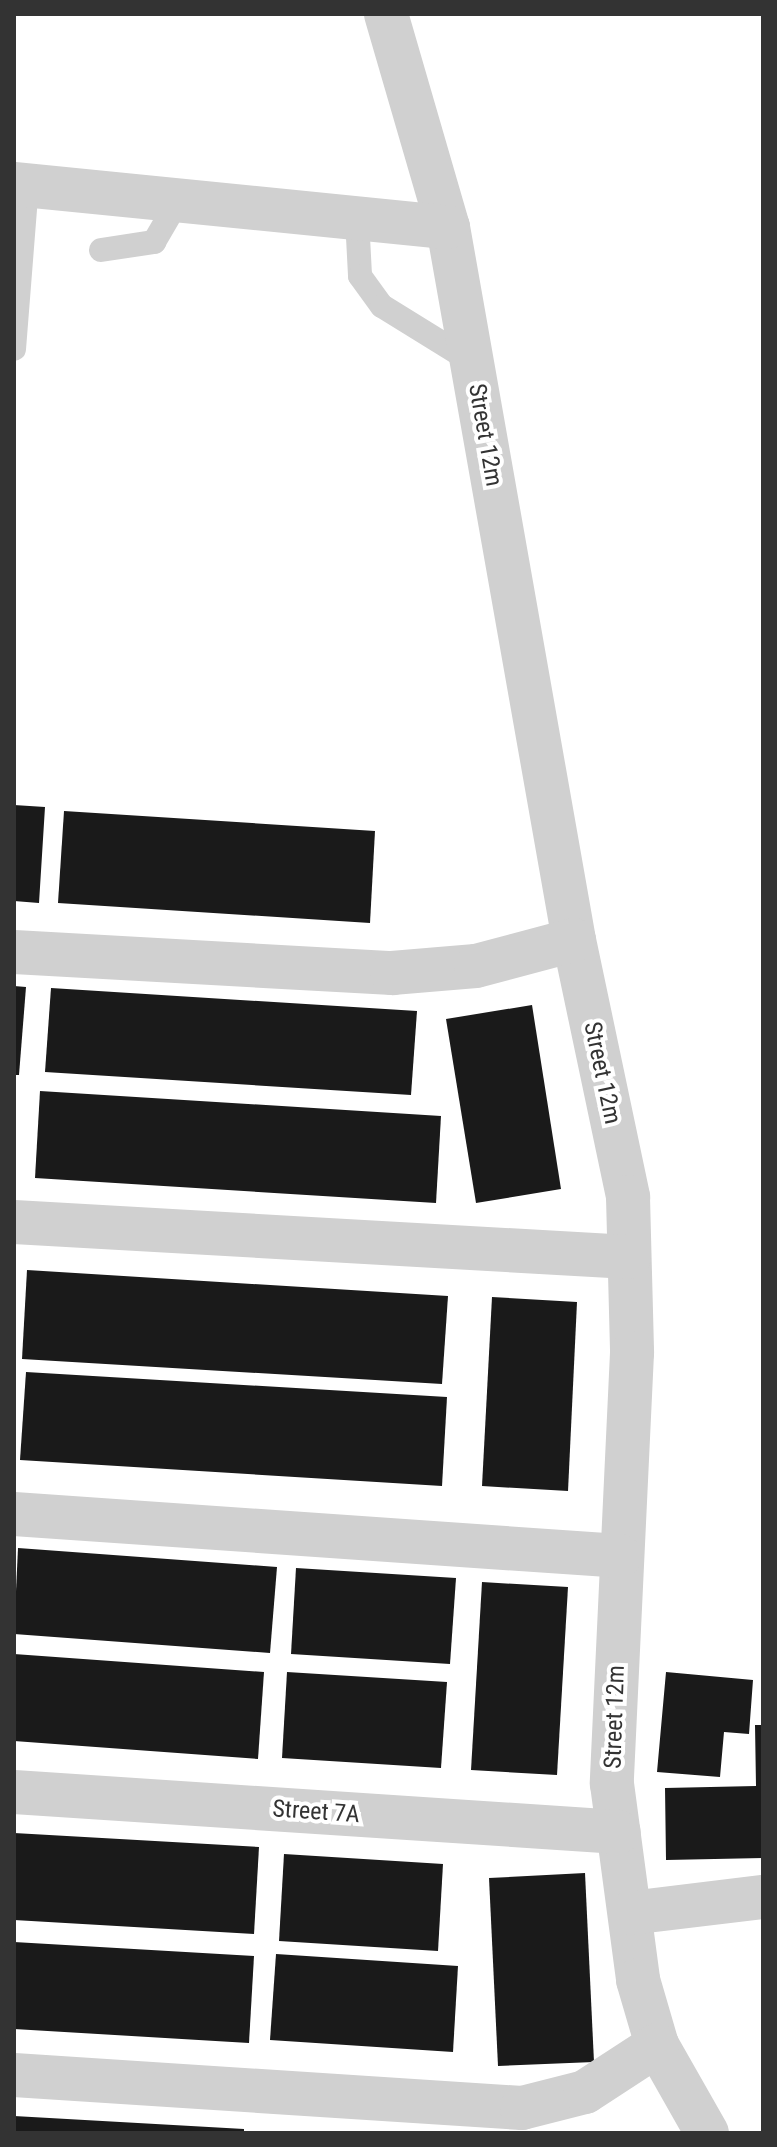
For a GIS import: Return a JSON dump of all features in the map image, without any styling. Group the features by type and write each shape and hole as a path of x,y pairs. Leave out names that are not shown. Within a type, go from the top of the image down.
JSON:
{"street":[{"name":"Street 12m","path":"386,14 448,227 574,940 628,1197 632,1353 620,1556 612,1784 638,1980 657,2045 707,2133"},
{"path":"21,185 448,227"},
{"path":"14,952 392,973 476,966 574,940"},
{"path":"14,1222 629,1257"},
{"path":"14,1514 620,1556"},
{"name":"Street 7A","path":"14,1792 619,1832"},
{"path":"630,1913 763,1897"},
{"path":"14,2075 522,2108 585,2092 657,2045"}],"lane":[{"path":"14,349 21,185"},
{"path":"101,250 154,242 178,201"},
{"path":"357,218 360,276 382,306 471,361"}],"building":[{"path":"14,805 45,807 39,903 14,901"},
{"path":"64,811 375,831 370,923 58,903"},
{"path":"14,986 26,987 19,1075 14,1075"},
{"path":"51,988 417,1011 411,1095 45,1072"},
{"path":"532,1005 561,1189 476,1203 446,1019"},
{"path":"40,1091 441,1116 436,1203 35,1178"},
{"path":"27,1270 448,1296 442,1384 22,1359"},
{"path":"492,1297 577,1302 568,1491 482,1486"},
{"path":"26,1372 447,1397 442,1486 20,1460"},
{"path":"18,1548 277,1567 270,1653 14,1634"},
{"path":"296,1568 456,1578 450,1664 291,1654"},
{"path":"482,1582 568,1587 557,1775 471,1770"},
{"path":"14,1654 264,1672 258,1759 14,1741"},
{"path":"287,1672 447,1682 441,1768 282,1758"},
{"path":"666,1672 753,1680 749,1734 724,1732 720,1777 657,1772"},
{"path":"755,1725 763,1725 763,1858 666,1860 665,1788 756,1786"},
{"path":"14,1833 259,1847 254,1934 14,1920"},
{"path":"284,1854 443,1864 438,1951 279,1941"},
{"path":"585,1873 594,2062 498,2066 489,1878"},
{"path":"14,1942 254,1956 249,2043 14,2029"},
{"path":"276,1954 458,1966 453,2052 270,2040"},
{"path":"14,2116 244,2129 244,2133 14,2133"}]}
